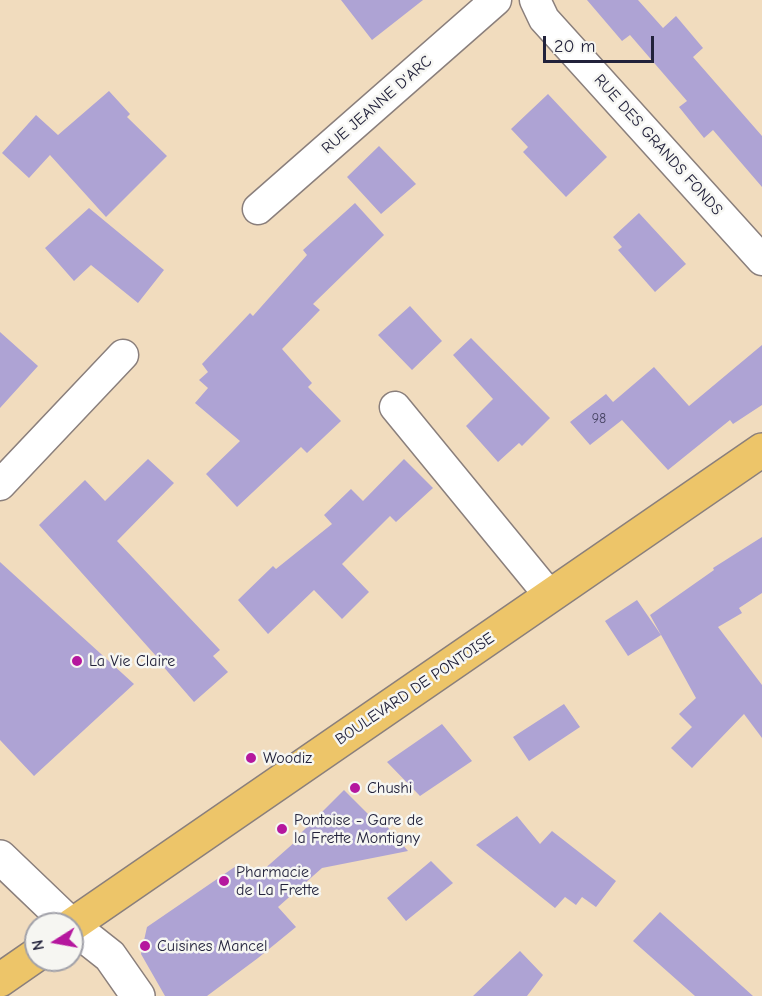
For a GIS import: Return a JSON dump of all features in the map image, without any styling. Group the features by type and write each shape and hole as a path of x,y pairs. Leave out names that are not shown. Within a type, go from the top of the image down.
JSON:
{"main road":[{"name":"BOULEVARD DE PONTOISE","path":"84,916 762,450"},
{"path":"0,980 24,963"}],"street":[{"name":"RUE JEANNE D'ARC","path":"258,209 496,0"},
{"name":"RUE DES GRANDS FONDS","path":"535,0 544,19 762,260"},
{"path":"0,485 123,356"},
{"path":"395,406 550,596"},
{"path":"0,857 57,912"},
{"path":"84,935 110,956 138,996"}],"building":[{"path":"341,0 423,0 372,40"},
{"path":"587,0 638,0 663,28 676,16 703,48 693,57 762,136 762,187 713,130 704,138 679,107 687,101 630,35 622,41"},
{"path":"109,91 130,114 127,117 167,156 106,217 50,155 29,178 2,153 36,115 58,135"},
{"path":"548,94 607,157 566,197 523,152 528,147 511,129"},
{"path":"379,146 416,184 381,214 347,177"},
{"path":"355,203 384,235 313,304 320,310 282,349 312,383 308,387 341,421 307,453 301,447 237,507 206,474 240,441 195,403 208,388 199,380 208,372 202,364 250,313 253,316 307,255 303,250"},
{"path":"89,208 164,270 138,303 91,265 74,281 45,248"},
{"path":"639,213 686,264 655,292 618,250 622,247 613,237"},
{"path":"410,306 442,341 412,370 378,335"},
{"path":"0,332 38,366 0,408"},
{"path":"471,338 550,418 522,446 519,443 498,462 466,426 493,399 453,355"},
{"path":"762,345 762,405 733,424 730,420 668,470 622,420 590,445 570,422 606,394 613,402 654,367 689,406"},
{"path":"148,459 174,483 117,541 220,650 213,656 228,672 194,702 39,525 85,480 105,501"},
{"path":"404,459 433,488 396,522 390,516 342,564 369,592 342,619 314,590 268,634 238,600 273,566 276,569 332,524 324,515 351,489 363,501"},
{"path":"762,537 762,593 739,608 742,613 718,627 762,685 762,738 744,714 692,768 671,748 692,727 679,714 696,698 650,615 714,570 713,568"},
{"path":"0,562 134,684 34,776 0,740"},
{"path":"637,600 661,635 628,656 605,621"},
{"path":"564,704 580,727 529,761 513,737"},
{"path":"442,724 472,761 420,796 387,762"},
{"path":"344,790 374,820 378,816 408,851 322,868 278,907 296,927 258,958 207,996 165,996 141,954 147,927 239,864 253,879 296,841 295,839"},
{"path":"517,816 540,844 552,831 616,881 596,907 582,897 576,905 565,897 555,908 476,845"},
{"path":"431,861 453,883 406,921 387,898"},
{"path":"660,912 753,996 695,996 633,941"},
{"path":"520,951 543,975 527,996 473,996"}],"place":[{"name":"La Vie Claire","path":"77,661"},
{"name":"Woodiz","path":"251,758"},
{"name":"Chushi","path":"355,788"},
{"name":"Pontoise - Gare de la Frette Montigny","path":"282,829"},
{"name":"Pharmacie de La Frette","path":"224,881"},
{"name":"Cuisines Mancel","path":"145,946"}]}
